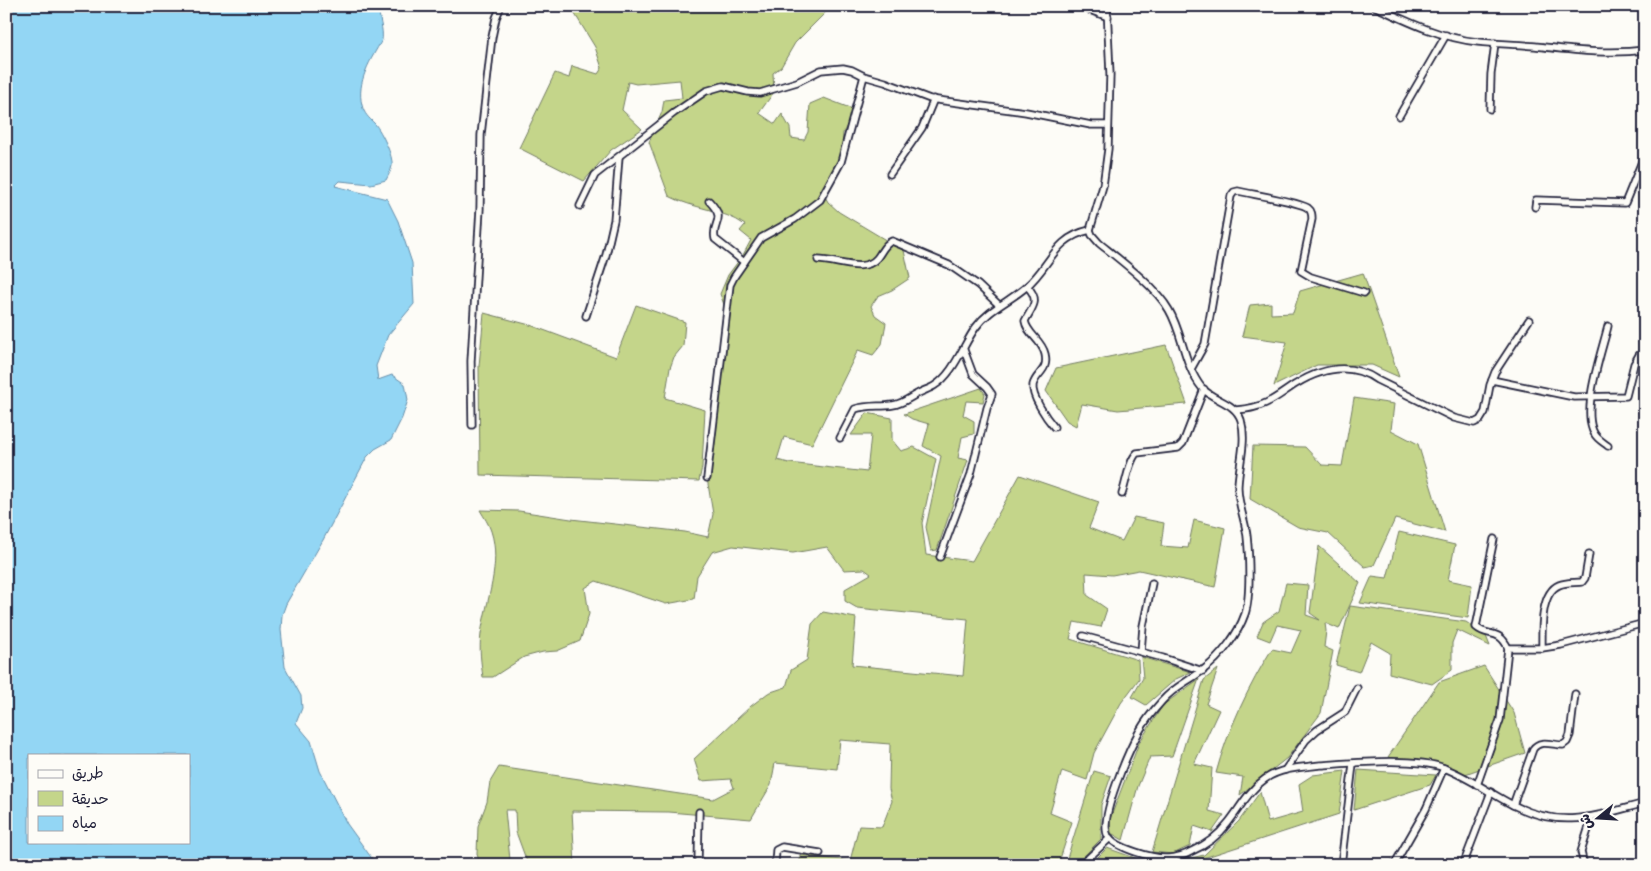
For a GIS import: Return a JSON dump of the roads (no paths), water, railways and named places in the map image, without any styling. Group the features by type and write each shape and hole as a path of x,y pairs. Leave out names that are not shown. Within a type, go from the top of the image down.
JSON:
{"street":[{"path":"472,425 471,361 480,209 481,135 492,37 501,6"},
{"path":"1079,6 1108,18"},
{"path":"1107,6 1110,75 1108,148 1103,186 1090,230 1099,243 1151,288 1169,309 1191,369 1204,389 1236,410 1240,417 1243,445 1238,486 1240,508 1247,535 1248,604 1241,624 1222,652 1203,671 1171,690 1143,725 1107,812 1105,820 1106,829 1110,838 1116,844 1151,857 1176,857 1201,847 1226,826 1252,790 1263,780 1285,770 1314,766 1410,762 1444,768 1534,814 1552,819 1573,820 1592,817 1645,803"},
{"path":"1374,6 1424,29 1476,42 1526,45 1596,53 1623,53 1645,50"},
{"path":"1399,116 1446,35"},
{"path":"1490,109 1491,74 1495,43"},
{"path":"580,206 595,175 674,113 706,91 723,86 760,93 797,82 821,70 842,68 852,70 864,76 934,99 1026,112 1091,125 1108,124"},
{"path":"707,478 730,285 761,238 800,216 820,200 841,162 864,76"},
{"path":"890,174 922,128 934,99"},
{"path":"1535,207 1536,200 1625,202 1645,154"},
{"path":"586,316 606,255 614,220 619,157"},
{"path":"1191,369 1205,344 1231,196 1234,192 1238,191 1307,207 1312,213 1312,219 1301,271 1311,277 1364,293"},
{"path":"709,201 716,208 719,216 714,238 744,262"},
{"path":"840,438 855,409 872,405 892,406 901,403 942,380 964,350 974,329 981,320 1027,286 1062,244 1074,235 1090,230"},
{"path":"818,260 831,260 862,267 871,265 886,244 892,241 949,265 978,285 999,305"},
{"path":"1027,286 1034,298 1035,304 1025,321 1026,326 1037,338 1046,355 1045,368 1033,384 1034,394 1054,427"},
{"path":"1236,410 1251,408 1265,403 1310,377 1335,370 1353,369 1366,373 1454,418 1474,423 1480,420 1485,412 1492,380 1528,320"},
{"path":"1608,326 1590,396 1589,410 1593,432 1597,438 1608,446"},
{"path":"940,557 971,474 992,394 973,374 964,350"},
{"path":"1492,380 1574,397 1626,396 1638,355 1645,356"},
{"path":"1122,494 1133,456 1178,448 1183,443 1204,389"},
{"path":"1477,784 1500,720 1508,648 1504,640 1496,634 1476,627 1494,539"},
{"path":"1542,648 1542,616 1546,603 1553,589 1558,585 1582,582 1585,578 1589,554"},
{"path":"1141,652 1143,626 1152,583"},
{"path":"1508,648 1542,648 1560,645 1645,622"},
{"path":"1083,636 1203,671"},
{"path":"1285,770 1306,740 1317,730 1345,712 1357,688"},
{"path":"1513,804 1536,744 1542,742 1563,744 1567,742 1570,735 1575,694"},
{"path":"1341,865 1353,764"},
{"path":"1394,865 1426,810 1444,768"},
{"path":"1463,865 1491,792"},
{"path":"698,865 699,812"},
{"path":"1584,865 1581,852 1592,817"},
{"path":"1081,865 1110,838"},
{"path":"775,865 776,850 782,847 820,853"},
{"path":"1150,865 1151,857"}],"water":[{"path":"6,6 379,6 382,40 373,55 363,79 361,96 364,111 378,127 386,144 392,166 386,180 371,184 340,181 335,186 387,199 398,221 412,263 414,304 388,335 376,366 378,380 392,375 405,384 408,400 402,418 391,440 375,449 367,457 323,540 286,604 282,615 281,630 285,667 301,696 302,708 296,723 311,741 320,771 347,824 373,860 373,865 6,865"}]}
